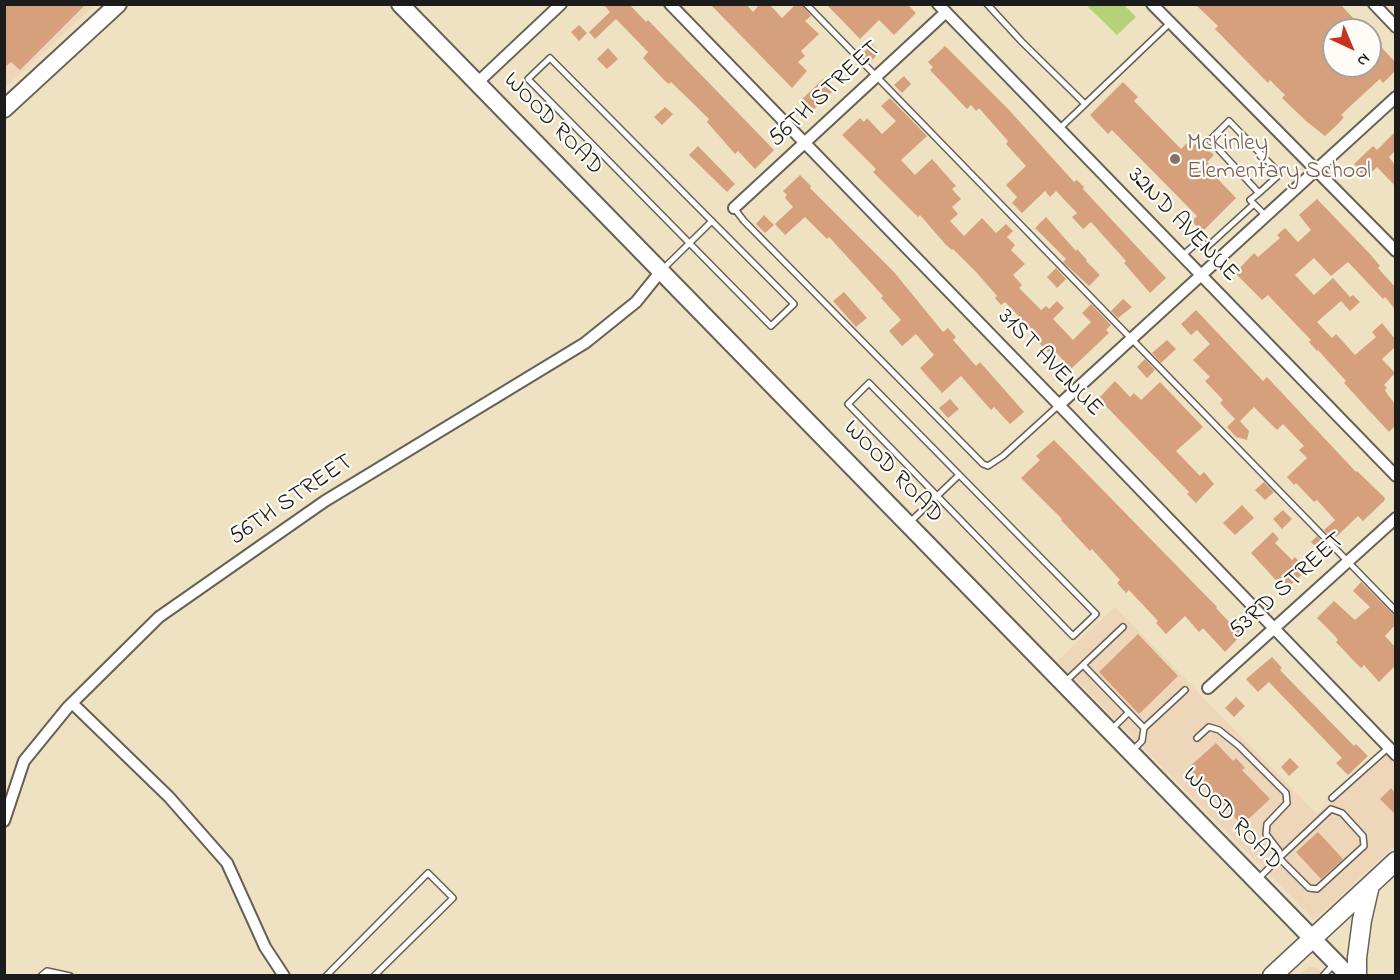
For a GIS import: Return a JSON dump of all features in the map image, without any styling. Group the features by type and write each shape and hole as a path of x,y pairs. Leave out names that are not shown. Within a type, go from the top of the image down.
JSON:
{"main road":[{"path":"1272,975 1395,861"},
{"path":"1357,975 1362,920 1370,885"}],"street":[{"path":"5,108 118,4"},
{"name":"WOOD ROAD","path":"399,4 1349,975"},
{"path":"477,83 561,4"},
{"name":"31ST AVENUE","path":"670,4 1392,751"},
{"path":"1152,4 1395,251"},
{"path":"1374,4 1395,27"},
{"name":"56TH STREET","path":"734,208 877,77 942,8"},
{"name":"32ND AVENUE","path":"942,8 1395,476"},
{"path":"1059,405 1395,97"},
{"name":"56TH STREET","path":"4,821 24,761 72,703 159,617 325,501 585,343 636,302 661,271"},
{"name":"53RD STREET","path":"1208,688 1395,518"},
{"path":"72,703 169,797 227,863 265,947 284,975"}],"lane":[{"path":"806,4 1395,610"},
{"path":"987,4 1085,104"},
{"path":"1059,129 1170,23"},
{"path":"550,57 712,221 794,304 771,326 528,79 550,57"},
{"path":"1259,193 1210,140 1229,121 1280,174 1259,193 1250,200 1266,216"},
{"path":"1182,256 1200,240 1207,247 1254,204"},
{"path":"734,208 744,221 983,464 988,466 994,463 1059,405"},
{"path":"661,271 712,221"},
{"path":"869,383 959,475 1096,614 1073,636 848,404 869,383"},
{"path":"908,524 959,475"},
{"path":"1064,683 1123,627"},
{"path":"1083,665 1144,728"},
{"path":"1131,752 1142,741 1144,728 1185,690"},
{"path":"1110,731 1128,713"},
{"path":"1197,738 1209,727 1219,730 1239,746 1286,793 1287,803 1267,824 1266,834 1279,851 1279,858 1309,888 1317,889 1364,846 1363,836 1342,813 1331,809 1279,858 1256,880"},
{"path":"1332,798 1392,751"},
{"path":"326,975 428,873 453,898 374,975"},
{"path":"1323,975 1336,962"},
{"path":"41,975 47,971 70,975"}],"shaded area":[{"path":"5,5 95,5 5,88"},
{"path":"1115,607 1317,814 1395,744 1395,846 1314,920 1057,661"},
{"path":"1310,966 1318,968 1325,975 1296,976"}],"green space":[{"path":"1086,5 1124,5 1136,17 1117,35"}],"building":[{"path":"4,4 86,4 20,70 11,62 4,68"},
{"path":"603,4 629,4 646,22 648,20 774,150 755,169 738,151 735,154 707,122 709,119 671,82 669,84 665,81 643,58 648,52 616,19 595,39 589,32 610,12"},
{"path":"710,4 746,4 753,12 760,4 769,4 782,18 796,4 801,4 811,16 805,21 819,34 801,51 805,56 798,62 807,71 792,88"},
{"path":"826,4 907,4 916,13 894,35 879,20 860,39"},
{"path":"1340,4 1353,18 1322,18 1322,78 1382,78 1382,48 1395,62 1395,71 1383,83 1380,79 1359,98 1341,115 1344,117 1325,136 1282,98 1285,95 1270,80 1268,83 1260,75 1215,29 1218,26 1196,5"},
{"path":"579,25 587,33 579,41 571,32"},
{"path":"872,44 880,52 870,62 862,54"},
{"path":"945,46 1010,111 1074,182 1077,180 1084,187 1083,189 1166,278 1150,293 1124,263 1126,261 1091,222 1083,229 1072,217 1077,213 1056,191 1050,197 1045,191 1022,213 1012,203 1017,197 1006,185 1026,166 979,108 976,111 971,105 967,109 930,70 933,67 928,62"},
{"path":"608,48 618,59 607,69 597,59"},
{"path":"904,76 911,84 902,93 894,85"},
{"path":"823,79 834,90 812,111 802,99"},
{"name":"McKinley Elementary School","path":"1123,82 1138,97 1134,101 1181,149 1188,142 1192,147 1199,141 1214,155 1207,162 1217,172 1214,175 1236,198 1202,232 1192,221 1197,216 1112,130 1108,134 1090,115"},
{"path":"890,98 927,136 901,160 915,175 932,159 956,186 952,189 961,199 952,207 958,214 950,221 964,236 982,218 996,233 1006,224 1013,231 1007,237 1015,245 1011,250 1025,264 1013,275 1022,285 1019,288 1041,310 1046,306 1049,309 1057,301 1064,308 1053,319 1073,340 1091,322 1082,313 1091,304 1111,325 1106,330 1109,333 1071,369 1053,349 1048,352 1039,343 1041,339 1005,302 1001,305 995,298 997,296 977,273 946,245 920,215 918,217 873,172 876,169 842,135 860,118 864,122 867,118 882,134 896,121 881,106"},
{"path":"665,107 673,114 662,125 654,117"},
{"path":"1395,132 1395,151 1389,157 1395,165 1395,186 1377,167 1364,179 1354,164 1373,146 1377,150"},
{"path":"698,146 735,184 727,192 689,155"},
{"path":"800,175 811,186 810,188 894,272 943,332 948,328 956,337 953,340 976,366 980,362 1024,412 1010,424 994,407 991,410 961,376 942,393 920,368 934,355 916,334 902,346 889,331 901,320 881,298 883,296 829,237 827,239 805,217 785,235 775,224 793,207 785,198 787,195 783,191"},
{"path":"1317,199 1370,254 1380,266 1378,268 1395,287 1395,309 1348,262 1331,276 1314,258 1295,275 1314,295 1333,278 1350,297 1353,295 1360,302 1350,311 1341,301 1317,322 1332,338 1336,334 1355,355 1376,337 1372,332 1382,323 1395,339 1395,347 1382,359 1395,373 1384,385 1395,404 1395,426 1389,432 1309,342 1311,340 1268,295 1262,300 1235,273 1254,253 1258,257 1280,238 1277,235 1285,228 1298,242 1311,230 1299,215"},
{"path":"764,215 774,225 765,233 756,224"},
{"path":"1046,217 1100,275 1089,286 1063,262 1066,259 1035,228"},
{"path":"1056,268 1066,279 1057,288 1047,277"},
{"path":"844,292 867,318 856,327 833,301"},
{"path":"1123,299 1132,307 1118,318 1111,311"},
{"path":"1196,310 1263,381 1267,377 1356,472 1385,498 1363,521 1358,516 1335,538 1324,530 1335,520 1317,500 1314,502 1287,477 1307,458 1299,450 1304,446 1283,424 1277,430 1254,407 1240,421 1249,431 1247,440 1236,437 1227,427 1235,419 1220,403 1223,400 1205,381 1210,377 1193,360 1210,344 1197,330 1191,335 1181,324"},
{"path":"1167,340 1176,349 1161,363 1152,353"},
{"path":"1145,359 1155,370 1147,378 1137,367"},
{"path":"1115,381 1130,397 1134,393 1141,400 1160,382 1203,427 1176,451 1200,476 1204,472 1214,484 1196,503 1187,494 1189,492 1102,402 1104,401 1100,397"},
{"path":"950,399 959,409 948,418 939,408"},
{"path":"1054,440 1231,624 1236,620 1246,630 1225,652 1203,628 1199,632 1185,616 1166,634 1156,623 1158,621 1129,590 1126,593 1117,583 1120,580 1092,549 1090,551 1021,478 1040,460 1036,456"},
{"path":"1264,482 1274,492 1265,500 1255,490"},
{"path":"1242,505 1254,518 1235,535 1223,523"},
{"path":"1283,510 1292,519 1282,529 1273,519"},
{"path":"1273,532 1279,539 1275,543 1292,560 1295,557 1307,570 1285,590 1251,553"},
{"path":"1317,536 1325,545 1319,550 1311,542"},
{"path":"1361,582 1395,616 1395,625 1385,636 1395,647 1395,666 1379,682 1364,665 1361,668 1350,657 1336,642 1338,640 1334,635 1317,618 1334,601 1355,620 1370,607 1353,591"},
{"path":"1138,634 1178,676 1139,714 1099,672"},
{"path":"1272,657 1282,668 1280,670 1310,701 1354,746 1356,744 1368,756 1348,775 1336,763 1342,758 1269,682 1258,692 1246,679"},
{"path":"1236,697 1245,706 1234,717 1225,708"},
{"path":"1216,743 1233,761 1236,758 1245,768 1242,770 1270,799 1242,825 1188,768"},
{"path":"1290,758 1299,767 1289,776 1281,767"},
{"path":"1391,788 1395,793 1395,814 1380,799"},
{"path":"1318,832 1343,859 1321,879 1296,852"}],"place":[{"name":"McKinley Elementary School","path":"1175,159"}]}
